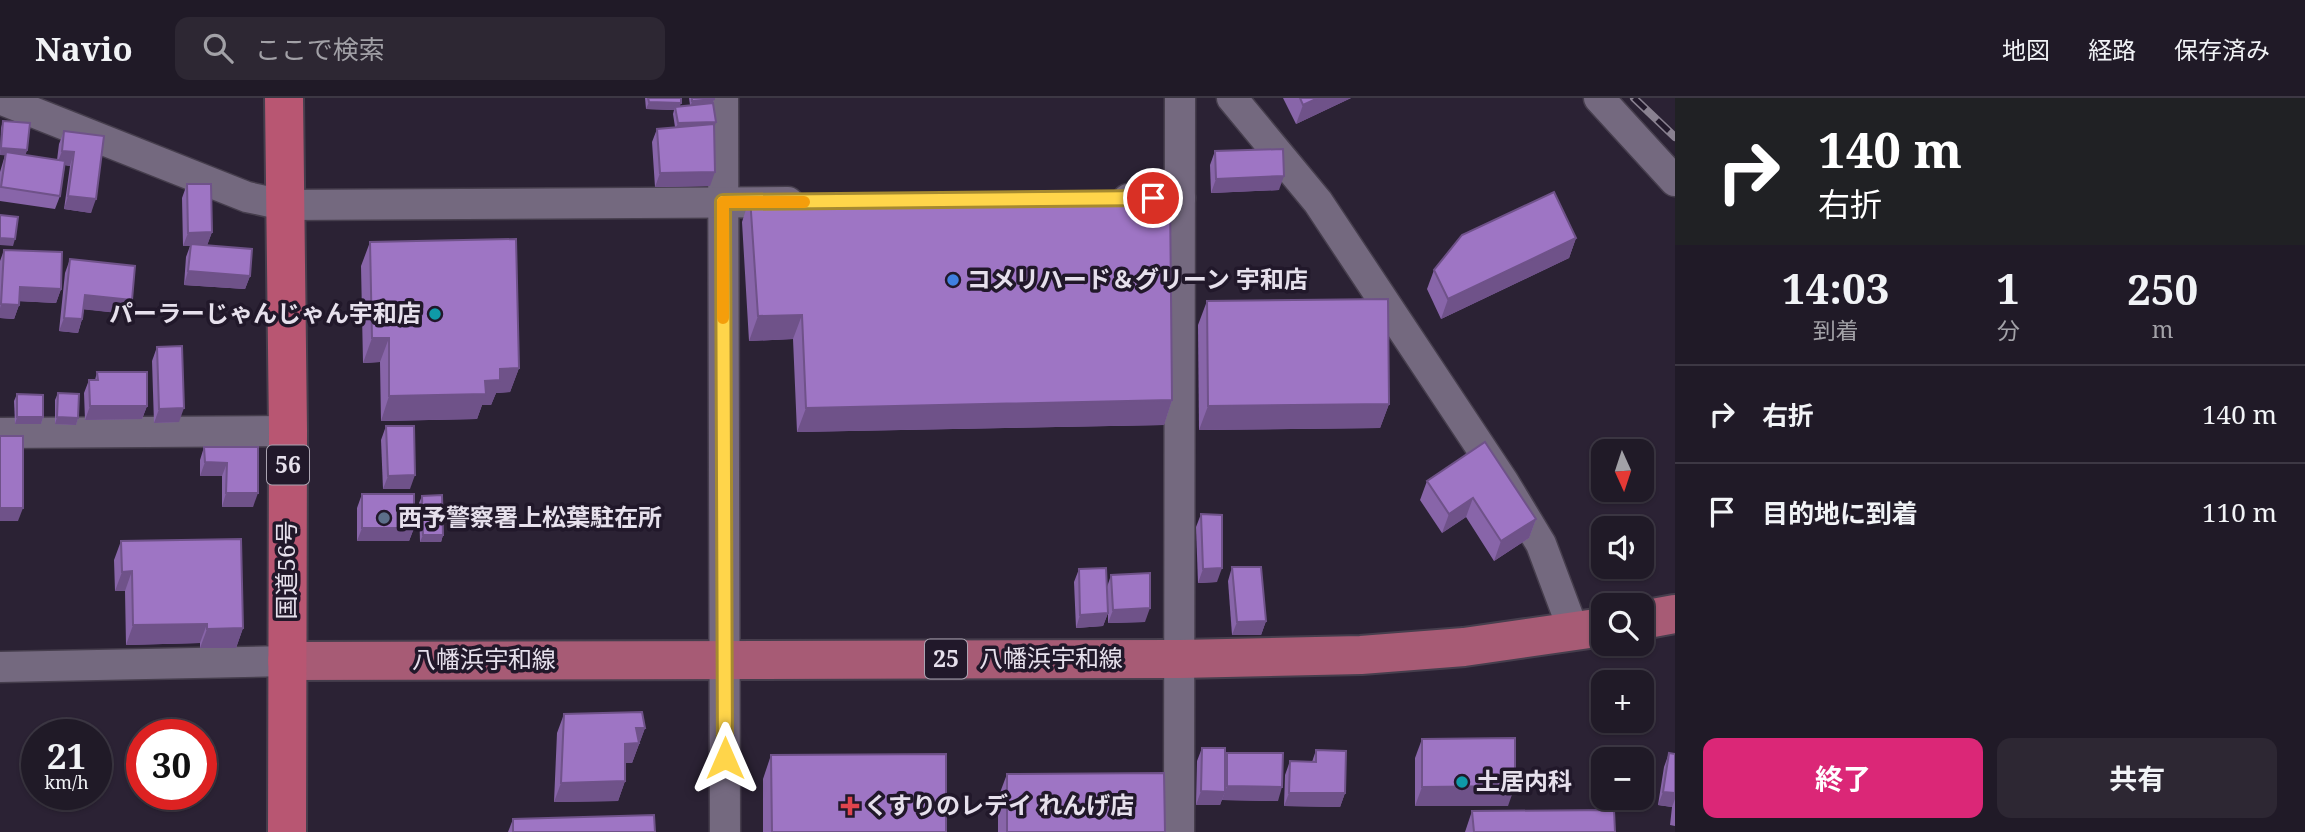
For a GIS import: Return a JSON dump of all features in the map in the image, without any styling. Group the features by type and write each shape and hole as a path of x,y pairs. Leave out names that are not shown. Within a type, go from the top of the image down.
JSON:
{"highway":[{"name":"国道56号","path":"284,98 288,431 287,832"}],"main road":[{"path":"1654,618 1675,614"},
{"name":"八幡浜宇和線","path":"287,661 1180,659 1361,655 1464,647 1588,629"}],"street":[{"path":"723,98 725,832"},
{"path":"1180,98 1180,832"},
{"path":"1233,98 1318,202 1503,481 1588,629"},
{"path":"1599,98 1675,181"},
{"path":"0,99 247,197 285,205 820,202"},
{"path":"1097,199 1180,198"},
{"path":"0,433 288,431"},
{"path":"0,667 287,661"}],"building":[{"path":"648,98 681,98 681,103 649,102"},
{"path":"692,98 714,98 714,99 692,101"},
{"path":"1300,98 1318,98 1303,105"},
{"path":"713,103 716,122 678,123 675,107"},
{"path":"3,121 30,123 27,150 1,148"},
{"path":"714,124 715,172 660,173 657,129"},
{"path":"64,131 104,136 96,199 68,196 74,152 62,151"},
{"path":"1283,149 1284,176 1216,179 1215,151"},
{"path":"6,152 65,161 60,196 1,187"},
{"path":"187,184 211,184 212,232 188,233"},
{"path":"1554,192 1576,238 1448,299 1434,270 1462,235"},
{"name":"コメリハード＆グリーン 宇和店","path":"1170,194 1172,400 806,408 802,315 758,316 750,197"},
{"path":"0,215 18,217 15,239 0,238"},
{"name":"パーラーじゃんじゃん宇和店","path":"516,239 519,368 500,369 500,380 485,381 486,394 389,396 389,338 372,338 370,242"},
{"path":"191,244 252,249 250,276 188,271"},
{"path":"4,250 62,252 61,289 20,287 19,305 1,304"},
{"path":"70,259 135,266 132,300 85,295 82,319 64,318"},
{"path":"1388,299 1389,404 1208,406 1207,301"},
{"path":"182,346 184,408 159,409 157,347"},
{"path":"97,372 147,372 147,406 90,406 89,380 98,380"},
{"path":"58,393 79,394 78,418 57,417"},
{"path":"17,394 43,395 43,417 17,417"},
{"path":"386,426 414,426 415,475 388,476"},
{"path":"0,436 23,436 23,508 0,508"},
{"path":"1485,442 1536,519 1501,541 1473,498 1449,514 1427,481"},
{"path":"204,447 258,447 258,493 226,493 227,463 205,462"},
{"path":"362,494 414,494 414,528 362,528"},
{"path":"442,495 443,535 423,535 422,496"},
{"path":"1201,514 1222,515 1222,568 1203,569"},
{"path":"241,539 243,628 207,629 207,624 133,625 132,571 122,572 121,541"},
{"path":"1232,567 1261,567 1266,621 1237,622"},
{"path":"1106,568 1108,613 1080,615 1079,569"},
{"path":"1150,573 1150,608 1113,610 1111,575"},
{"path":"642,712 645,728 636,728 639,743 625,744 625,781 561,783 564,714"},
{"path":"1515,738 1515,786 1422,787 1422,739"},
{"path":"1202,748 1225,748 1225,792 1201,791"},
{"path":"1316,750 1346,751 1345,793 1289,793 1290,761 1316,762"},
{"path":"1227,753 1283,753 1282,787 1227,786"},
{"path":"1669,753 1675,754 1675,793 1663,792"},
{"name":"くすりのレデイ れんげ店","path":"946,754 946,832 772,832 771,755"},
{"path":"1164,773 1165,832 1007,832 1007,774"},
{"path":"1614,810 1615,832 1474,832 1472,811"},
{"path":"654,815 655,832 513,832 513,819"}],"railway":[{"path":"1634,98 1675,137"}],"slow traffic":[{"path":"723,318 723,202 804,202"}],"place":[{"name":"コメリハード＆グリーン 宇和店","path":"953,280"},
{"name":"パーラーじゃんじゃん宇和店","path":"435,314"},
{"name":"西予警察署上松葉駐在所","path":"384,518"},
{"name":"土居内科","path":"1462,782"},
{"name":"くすりのレデイ れんげ店","path":"850,806"}],"route":[{"path":"725,758 723,202 1153,198"}]}
